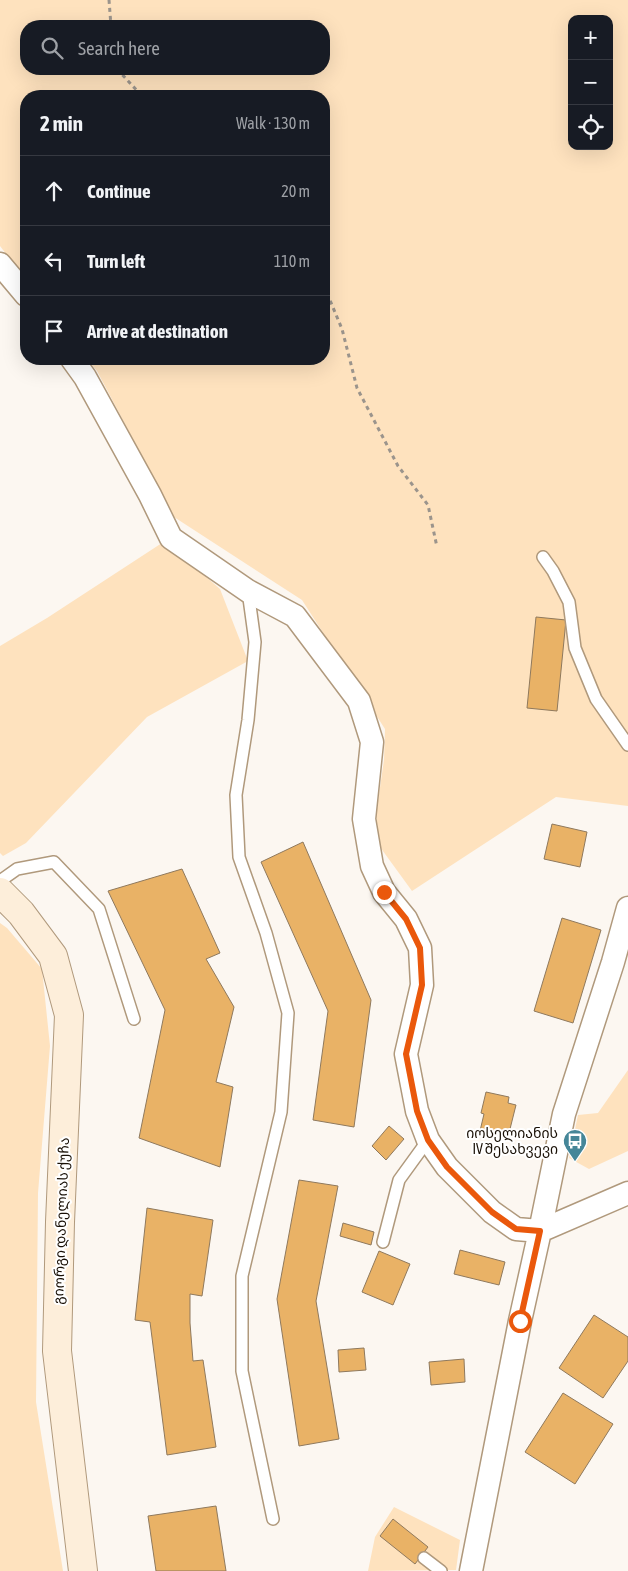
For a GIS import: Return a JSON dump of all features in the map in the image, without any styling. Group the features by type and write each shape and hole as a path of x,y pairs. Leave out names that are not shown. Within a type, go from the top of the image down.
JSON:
{"street":[{"path":"0,264 20,288"},
{"path":"76,365 85,377 150,495 171,538 248,591 295,616 359,701 372,742 364,819 372,866 384,892 406,919 420,948 422,985 406,1054 417,1111 428,1140 447,1167 492,1212 516,1229 540,1231 628,1193"},
{"name":"გიორგი დანელიას ქუჩა","path":"0,892 20,913 53,956 69,1015 60,1222 57,1351 83,1571"},
{"path":"471,1571 520,1321 564,1114 628,908"}],"lane":[{"path":"543,557 569,602 575,648 596,699 628,745"},
{"path":"248,591 255,642 248,720 236,795 239,857 266,933 288,1013 281,1112 242,1276 242,1370 273,1519"},
{"path":"0,881 16,869 54,862 99,909 134,1019"},
{"path":"383,1242 399,1180 428,1140"},
{"path":"424,1558 441,1571"}],"path":[{"path":"109,0 110,20"},
{"path":"123,75 136,90"},
{"path":"330,300 342,329 357,388 398,466 428,505 436,547"}],"shaded area":[{"path":"0,0 628,0 628,806 556,797 412,891 380,847 376,815 384,760 385,729 302,600 174,517 97,371 92,365 330,365 330,90 20,90 20,272 0,246"},
{"path":"165,541 220,589 248,661 147,717 26,843 3,856 0,853 0,646 47,618"},
{"path":"0,923 7,928 42,969 50,1046 38,1193 36,1402 63,1571 0,1571"},
{"path":"628,1070 628,1151 589,1169 569,1158 578,1115 598,1113"},
{"path":"394,1507 460,1540 456,1570 368,1571 375,1537"}],"building":[{"path":"536,617 566,620 557,711 527,708"},
{"path":"552,824 587,832 580,867 544,859"},
{"path":"303,842 371,1000 354,1127 313,1120 328,1011 261,862"},
{"path":"182,869 220,953 206,959 234,1007 216,1082 233,1087 220,1167 139,1138 165,1010 108,891"},
{"path":"562,918 601,930 573,1023 534,1011"},
{"path":"486,1092 509,1097 508,1103 516,1105 508,1137 480,1131 484,1114 481,1113"},
{"path":"389,1126 404,1139 386,1160 372,1146"},
{"path":"299,1180 338,1186 316,1301 339,1439 299,1446 277,1299"},
{"path":"147,1208 213,1220 202,1296 190,1294 190,1323 193,1361 203,1360 216,1447 167,1455 150,1322 135,1320"},
{"path":"343,1223 374,1232 371,1245 340,1236"},
{"path":"460,1250 505,1262 499,1285 454,1274"},
{"path":"379,1251 410,1264 393,1305 362,1292"},
{"path":"594,1315 628,1337 628,1361 603,1398 559,1368"},
{"path":"364,1348 366,1370 339,1372 338,1350"},
{"path":"464,1359 465,1382 431,1385 429,1362"},
{"path":"563,1393 613,1424 575,1484 525,1452"},
{"path":"216,1506 226,1571 156,1571 148,1516"},
{"path":"393,1519 428,1547 415,1564 380,1536"}],"place":[{"name":"იოსელიანის IV შესახვევი","path":"575,1162"}],"route":[{"path":"384,892 406,919 420,948 422,985 406,1054 417,1111 428,1140 447,1167 492,1212 516,1229 540,1231 520,1321"}]}
